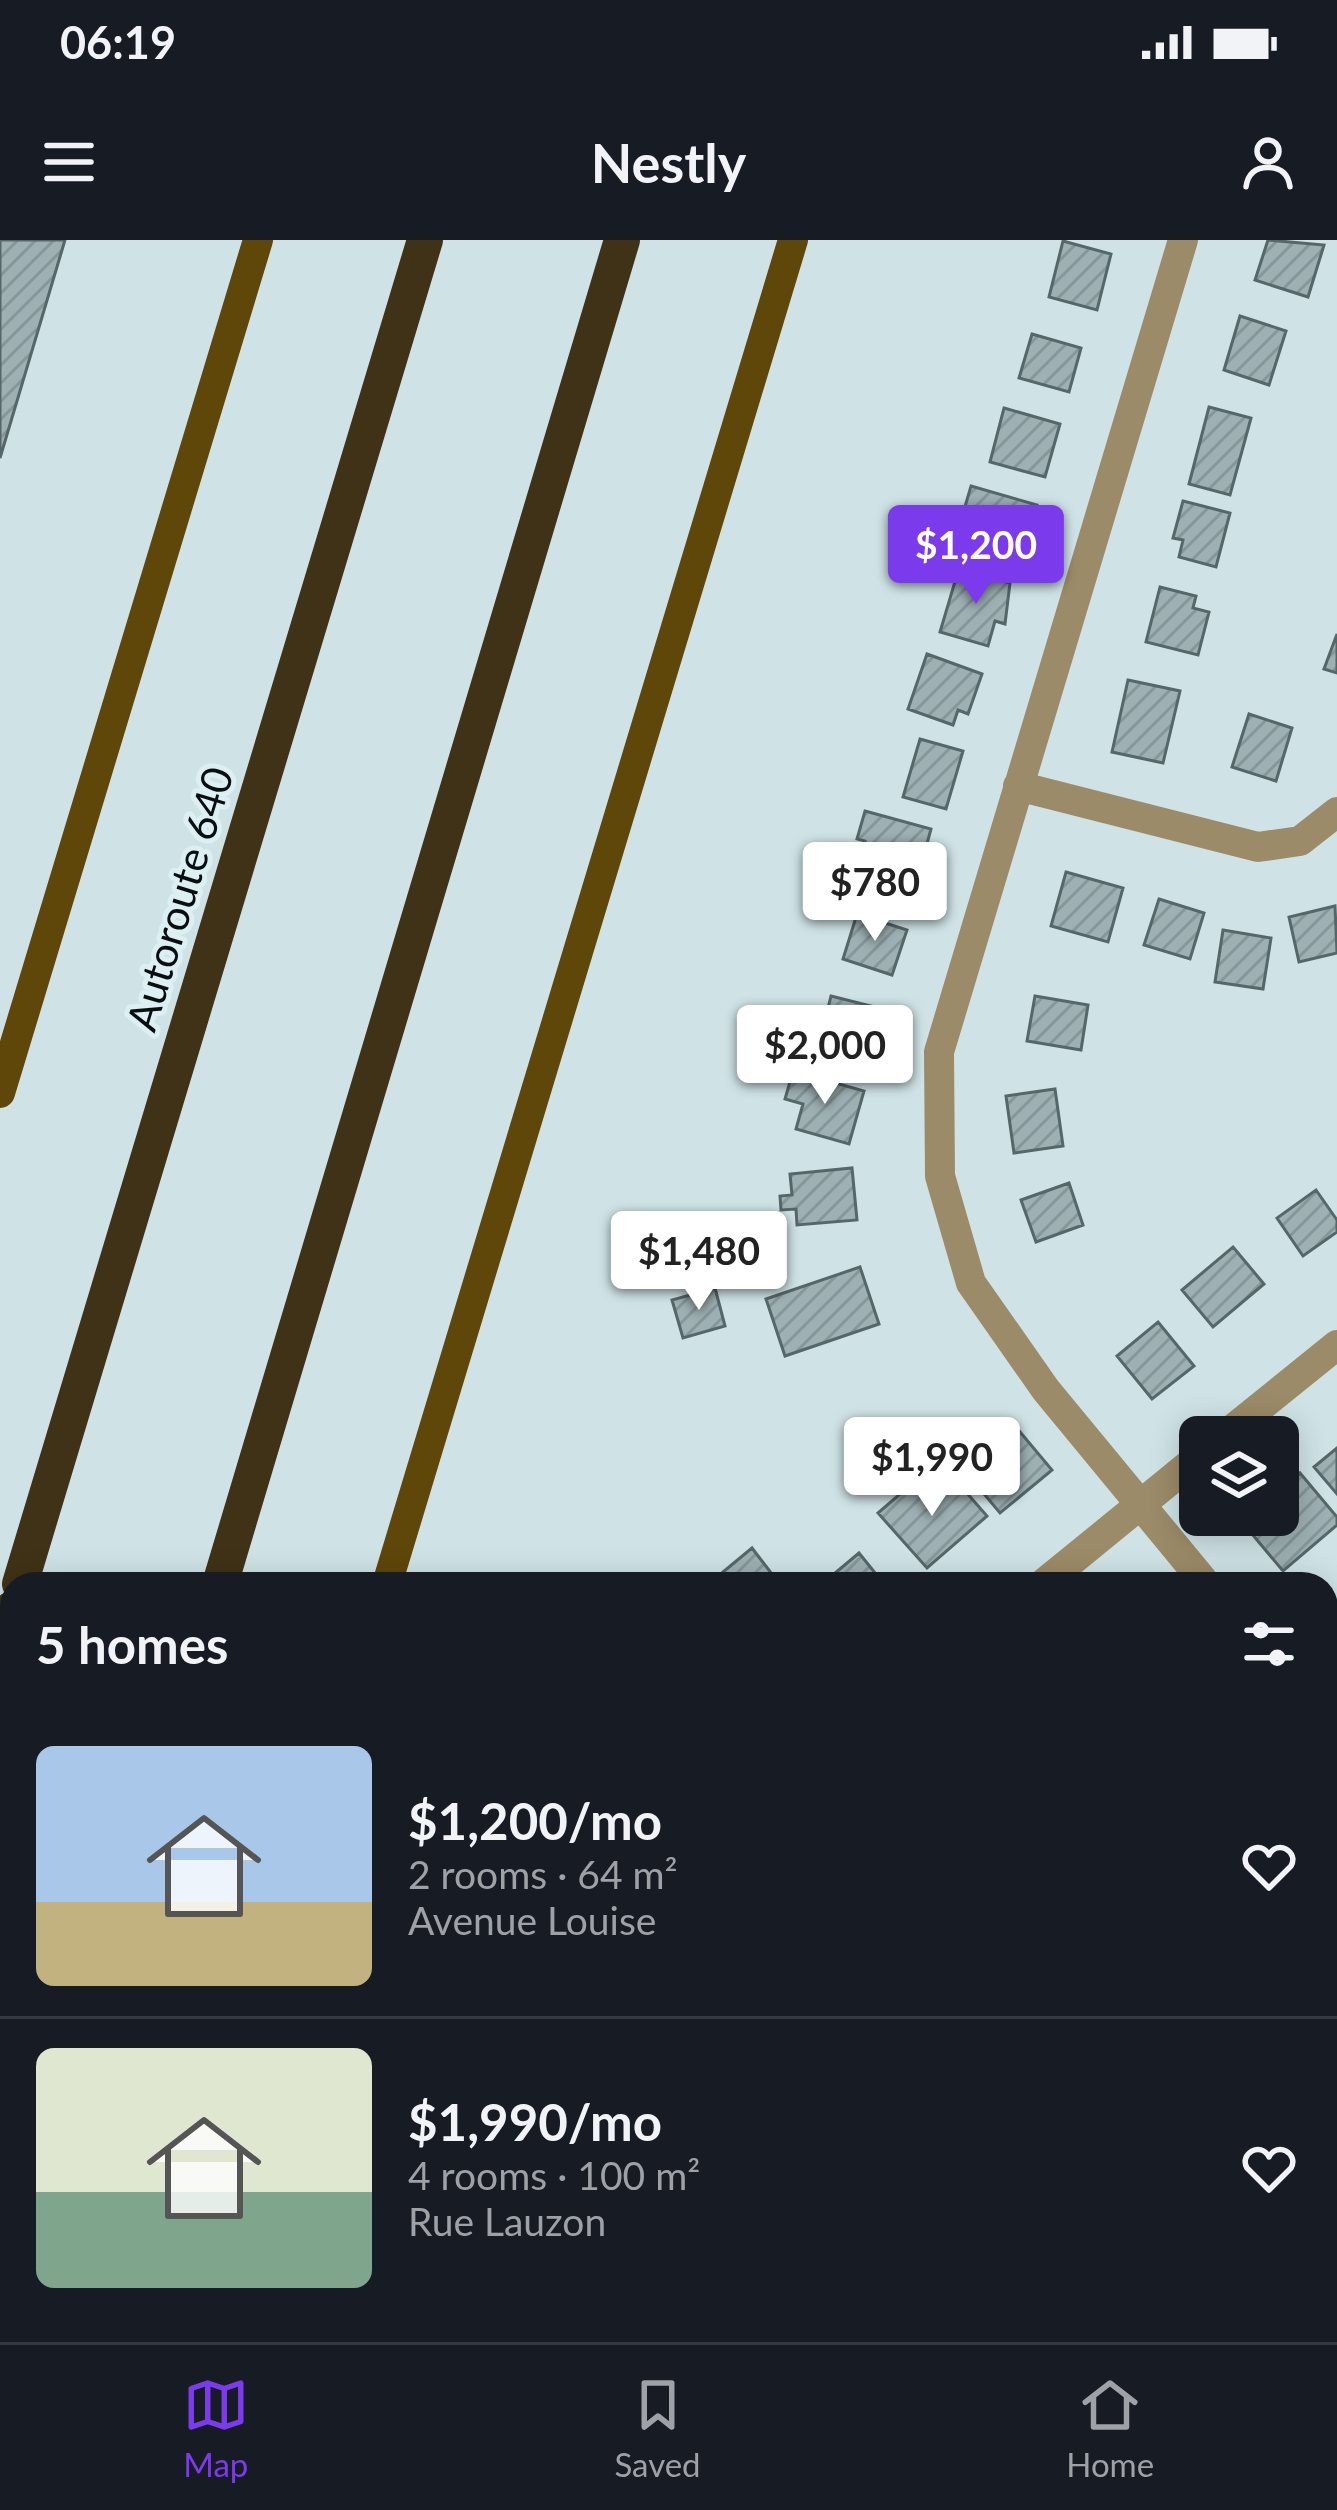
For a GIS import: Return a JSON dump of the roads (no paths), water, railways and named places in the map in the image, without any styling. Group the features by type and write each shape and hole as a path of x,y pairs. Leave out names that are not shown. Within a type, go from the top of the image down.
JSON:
{"highway":[{"name":"Autoroute 640","path":"24,1572 425,240"},
{"path":"224,1572 622,240"}],"main road":[{"path":"0,1094 258,240"},
{"path":"391,1572 793,240"}],"street":[{"path":"1183,240 939,1052 940,1176 971,1283 1046,1390 1196,1572"},
{"path":"1018,786 1258,847 1300,841 1337,812"},
{"path":"1249,1416 1337,1345"},
{"path":"1057,1572 1179,1472"}]}
